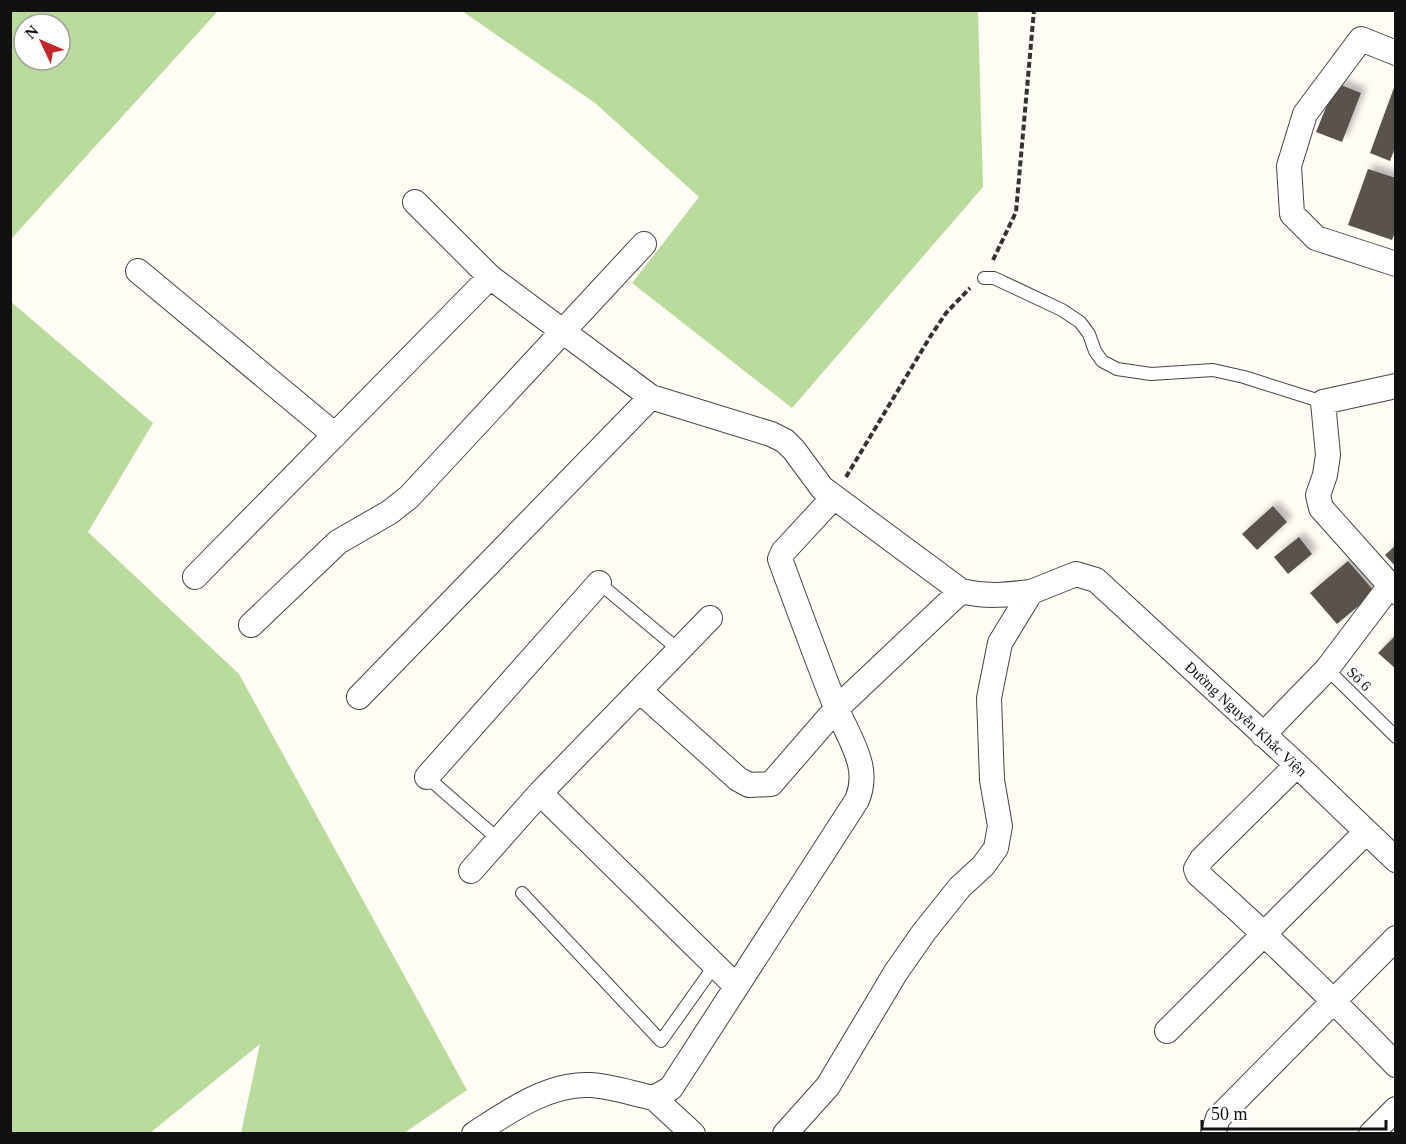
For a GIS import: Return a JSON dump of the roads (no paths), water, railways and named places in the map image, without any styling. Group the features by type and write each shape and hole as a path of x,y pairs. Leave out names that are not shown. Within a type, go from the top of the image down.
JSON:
{"street":[{"path":"1395,53 1361,39 1305,114 1289,166 1292,214 1316,238 1395,264"},
{"path":"415,202 490,277 651,397 771,434 785,441 822,488 833,498 962,591 999,596 1031,592"},
{"path":"250,625 338,542 390,512 409,497 644,244"},
{"path":"138,271 335,435"},
{"path":"195,577 490,277"},
{"path":"1263,735 1327,669 1392,590 1321,508 1318,495 1325,475 1328,454 1323,402 1395,386"},
{"path":"359,698 651,397"},
{"path":"654,1098 671,1088 862,789 861,766 855,747 836,709 780,559 783,552 833,498"},
{"name":"Đường Nguyễn Khắc Viện","path":"1031,592 1076,574 1096,580 1297,765 1395,860"},
{"path":"427,777 599,583"},
{"path":"640,691 738,779 749,785 771,784 836,709 962,591"},
{"path":"785,1134 828,1086 896,972 924,932 960,887 983,866 996,848 1000,826 992,780 989,698 1000,643 1031,592"},
{"path":"471,871 540,793 710,618"},
{"path":"1297,765 1202,859 1196,869 1198,874 1334,1000 1395,1065"},
{"path":"540,793 736,986"},
{"path":"1167,1031 1366,832"},
{"path":"1213,1134 1218,1118 1395,939"},
{"path":"474,1134 542,1094 589,1085 654,1098 693,1134"},
{"path":"1371,1134 1395,1109"}],"lane":[{"path":"984,278 994,278 1062,310 1080,322 1089,334 1095,351 1102,361 1117,369 1151,374 1213,369 1323,402"},
{"path":"599,583 680,650"},
{"name":"Số 6","path":"1327,669 1395,736"},
{"path":"427,777 498,839"},
{"path":"522,892 661,1041 715,964"}]}
